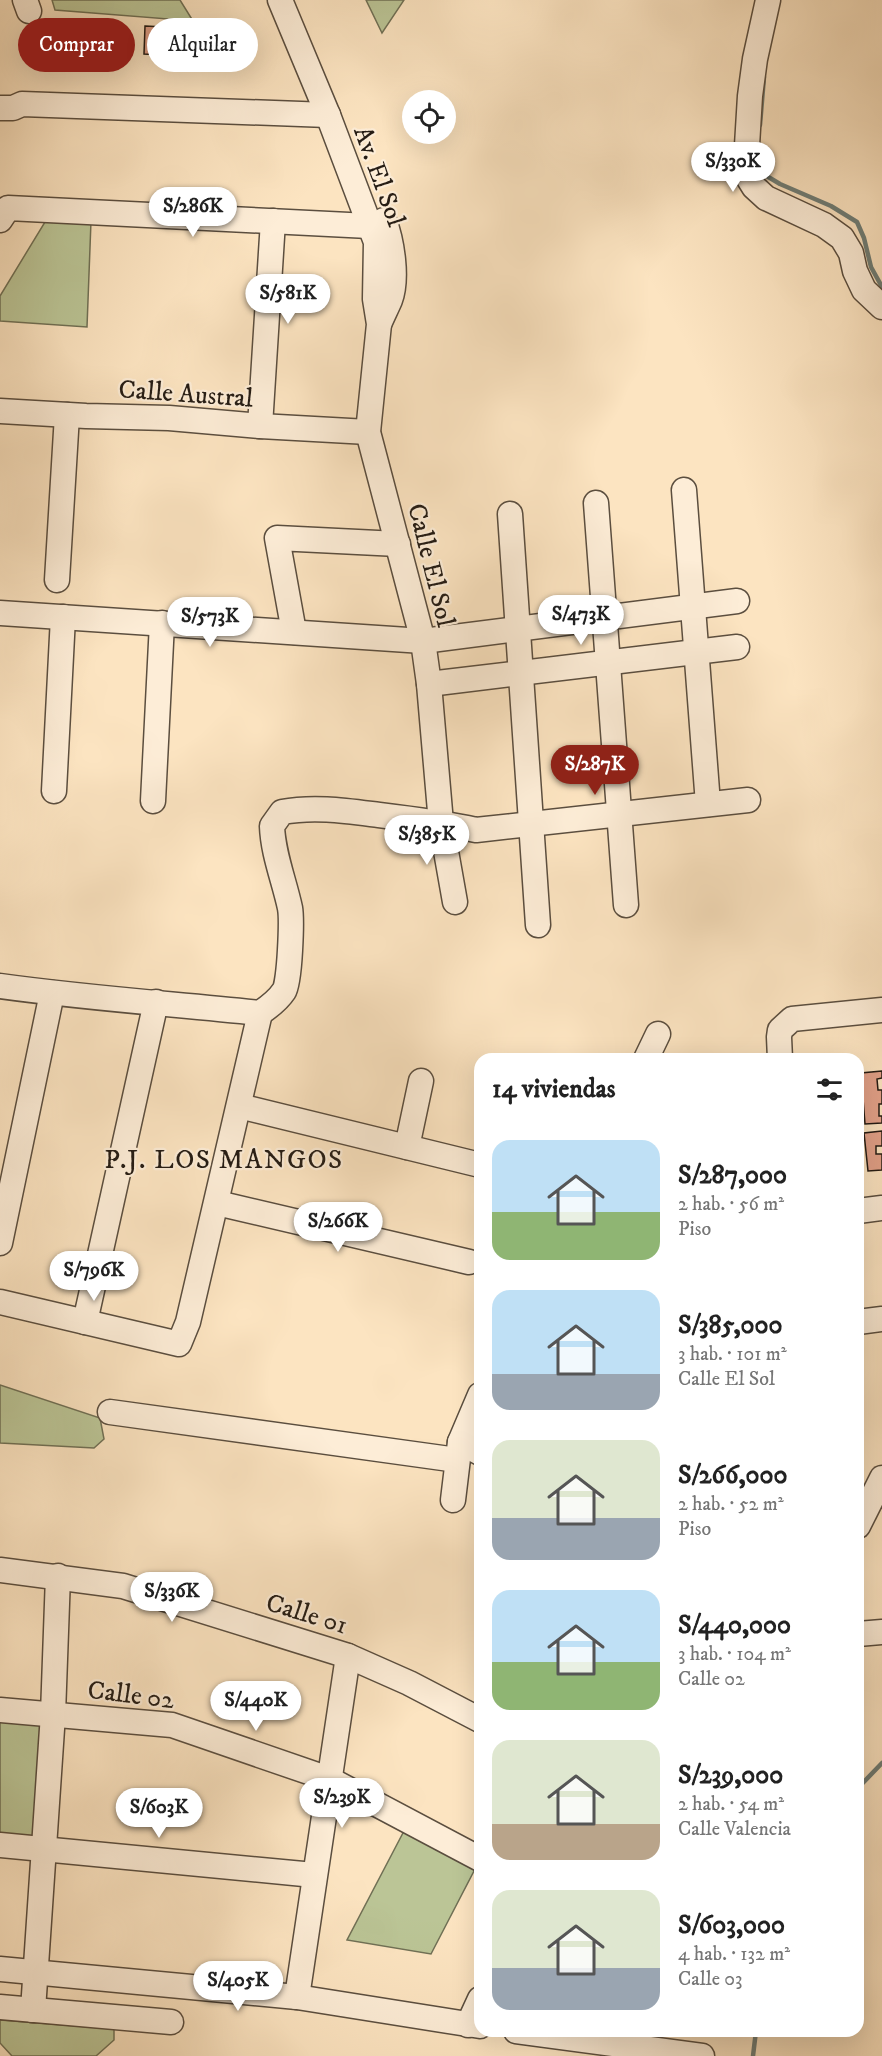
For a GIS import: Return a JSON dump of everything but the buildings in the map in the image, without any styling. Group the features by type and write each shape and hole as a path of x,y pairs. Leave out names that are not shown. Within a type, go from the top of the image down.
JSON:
{"street":[{"name":"Av. El Sol","path":"280,0 328,115 376,242 375,291 378,324"},
{"name":"Av. El Sol","path":"296,0 312,33 356,141 392,240 391,298 378,324"},
{"path":"768,0 755,59 750,96 746,162 749,179 766,198 824,225 842,238 851,253 855,271 864,290 882,307"},
{"path":"0,108 13,108 22,104 328,115"},
{"path":"0,220 8,208 369,226"},
{"path":"260,426 273,221"},
{"name":"Calle El Sol","path":"378,324 368,432 423,640 441,823 455,902"},
{"name":"Calle Austral","path":"0,411 169,418 368,432"},
{"path":"57,580 68,415"},
{"path":"684,490 708,804"},
{"path":"596,503 626,905"},
{"path":"510,514 538,926"},
{"path":"294,632 277,538 398,544"},
{"path":"0,613 423,640 737,602"},
{"path":"54,791 63,617"},
{"path":"153,801 162,623"},
{"path":"429,684 737,647"},
{"path":"0,986 260,1013 272,1005 286,990 291,910 273,846 272,826 282,812 337,810 441,823 476,830 748,800"},
{"path":"0,1243 52,993"},
{"path":"85,1322 156,1002"},
{"path":"780,1051 780,1030 792,1019 882,1010"},
{"path":"0,1302 179,1344 188,1322 260,1013"},
{"path":"649,1053 658,1034"},
{"path":"407,1147 422,1081"},
{"path":"239,1106 474,1164"},
{"path":"217,1203 469,1262"},
{"path":"864,1210 882,1208"},
{"path":"864,1321 882,1319"},
{"path":"110,1412 466,1451"},
{"path":"453,1500 474,1419"},
{"path":"864,1512 882,1478"},
{"name":"Calle 01","path":"0,1570 123,1586 348,1656 409,1683 474,1717"},
{"path":"33,2010 53,1714 57,1576"},
{"path":"864,1634 882,1632"},
{"path":"297,1997 348,1656"},
{"name":"Calle 02","path":"0,1710 172,1725 329,1779 474,1856"},
{"path":"0,1845 314,1875"},
{"path":"0,1969 297,1997 474,2025"},
{"path":"0,2007 171,2022"},
{"path":"555,2037 702,2056"}],"green space":[{"path":"52,0 180,0 191,18 155,18 55,10"},
{"path":"366,0 404,0 382,33"},
{"path":"48,217 91,221 87,327 0,321 0,296"},
{"path":"0,1385 100,1418 104,1439 94,1448 0,1443"},
{"path":"0,1720 42,1724 34,1838 0,1835"},
{"path":"404,1831 474,1868 431,1954 347,1940"},
{"path":"0,2020 114,2029 114,2040 96,2056 12,2056 0,2043"}],"waterway":[{"path":"760,125 764,77"},
{"path":"758,151 765,175 831,206 857,222 864,238 871,267 882,287"},
{"path":"864,1782 882,1763"},
{"path":"753,2056 755,2037"}],"district":[{"name":"P.J. LOS MANGOS","path":"224,1159"}]}
